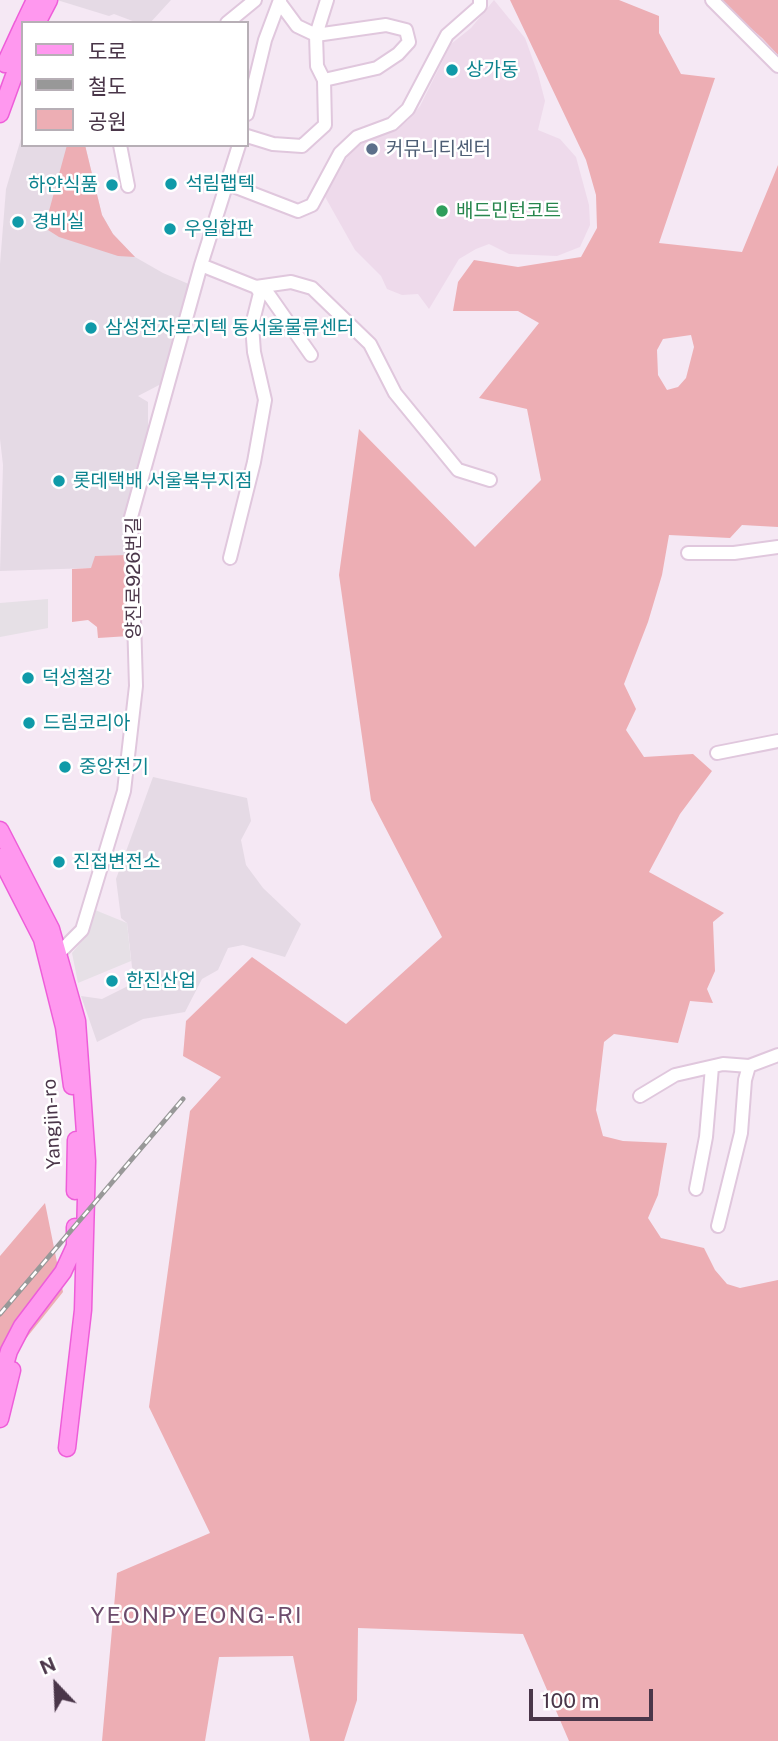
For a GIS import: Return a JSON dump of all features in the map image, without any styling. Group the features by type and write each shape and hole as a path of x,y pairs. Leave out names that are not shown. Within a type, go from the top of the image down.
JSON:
{"main road":[{"path":"24,21 35,0"},
{"path":"38,21 49,0"},
{"path":"0,83 21,29"},
{"path":"0,114 21,57"},
{"name":"Yangjin-ro","path":"0,830 51,929 72,1079 76,1133 75,1246 63,1272 22,1326 9,1351 0,1382"},
{"name":"Yangjin-ro","path":"0,857 54,958 77,1021 85,1111 85,1252 78,1370 67,1448"},
{"path":"0,1419 18,1352 43,1309 85,1252"}],"street":[{"path":"230,21 255,0"},
{"path":"248,136 273,144 302,146 325,125 324,80 317,66 316,35 327,0"},
{"path":"228,184 298,211 312,205 340,153 357,138 391,124 408,109 447,35 480,6 480,0"},
{"path":"712,0 778,66"},
{"path":"280,2 297,26 316,35 386,25 406,30 409,42 398,54 377,68 324,80"},
{"path":"248,110 265,40 280,2"},
{"path":"120,147 128,186"},
{"name":"양진로926번길","path":"54,958 82,930 124,791 136,686 131,517 201,265 238,147"},
{"path":"201,265 269,295 311,355"},
{"path":"256,287 291,282 312,288 370,344 395,393 458,470 490,480"},
{"path":"230,558 254,462 265,400 254,352 252,325 260,293 256,287"},
{"path":"688,553 734,553 778,547"},
{"path":"717,753 778,741"},
{"path":"640,1096 675,1075 723,1064 749,1066 778,1055"},
{"path":"718,1226 741,1133 745,1080 749,1066"},
{"path":"696,1189 706,1137 712,1067"}],"shaded area":[{"path":"57,0 171,0 152,21 133,21 114,14 109,16"},
{"path":"494,0 525,38 538,74 545,101 538,130 560,139 576,157 589,205 590,225 580,247 557,256 509,254 489,244 476,249 459,259 429,309 418,294 402,295 387,289 381,276 355,250 324,195 337,171 355,147 407,121 420,106 451,44 471,28"},
{"path":"21,139 21,147 85,147 102,215 113,234 135,257 191,285 163,383 138,396 148,402 148,437 127,555 91,568 0,571 3,465 0,439 0,264 6,189"},
{"path":"48,599 48,628 0,637 0,603"},
{"path":"153,777 247,798 251,821 241,840 246,865 263,888 301,924 285,957 243,945 228,948 218,970 202,979 185,1012 143,1019 97,1042 81,996 102,999 138,981 132,967 127,923 121,918 116,879"},
{"path":"95,910 127,923 131,961 78,983 72,953 87,935"}],"green space":[{"path":"510,0 619,0 659,16 659,33 681,74 715,78 659,243 742,252 778,165 778,527 742,525 730,538 669,535 662,575 648,622 624,684 636,709 626,730 644,757 693,754 712,771 680,814 649,872 724,913 713,922 715,971 707,989 713,1003 690,1001 678,1043 614,1034 604,1042 596,1110 603,1136 623,1141 667,1143 658,1195 648,1218 661,1238 704,1248 715,1270 727,1284 740,1288 778,1280 778,1741 569,1741 523,1634 358,1628 357,1700 344,1741 310,1741 293,1656 219,1657 205,1741 102,1741 117,1573 210,1533 149,1407 190,1111 221,1077 183,1056 186,1021 252,957 346,1024 442,937 371,800 339,575 359,429 475,547 541,480 527,409 479,398 539,323 518,311 453,311 458,282 474,260 518,267 581,257 597,228 596,195 586,160","holes":["691,335 694,347 686,378 678,387 667,390 658,375 657,350 663,339"]},
{"path":"718,0 778,0 778,55 762,38"},
{"path":"66,147 85,147 102,215 113,234 135,257 118,256 59,237 48,230 46,222"},
{"path":"127,555 129,636 98,638 97,627 88,620 72,622 72,569 91,568 95,556"},
{"path":"45,1203 63,1292 0,1371 0,1256"}],"railway":[{"path":"0,1314 183,1099"}],"place":[{"name":"상가동","path":"452,70"},
{"name":"커뮤니티센터","path":"372,149"},
{"name":"석림랩텍","path":"171,184"},
{"name":"하얀식품","path":"112,185"},
{"name":"배드민턴코트","path":"442,211"},
{"name":"경비실","path":"18,222"},
{"name":"우일합판","path":"170,229"},
{"name":"삼성전자로지텍 동서울물류센터","path":"91,328"},
{"name":"롯데택배 서울북부지점","path":"59,481"},
{"name":"덕성철강","path":"28,678"},
{"name":"드림코리아","path":"29,723"},
{"name":"중앙전기","path":"65,767"},
{"name":"진접변전소","path":"59,862"},
{"name":"한진산업","path":"112,981"}],"district":[{"name":"YEONPYEONG-RI","path":"197,1616"}]}
